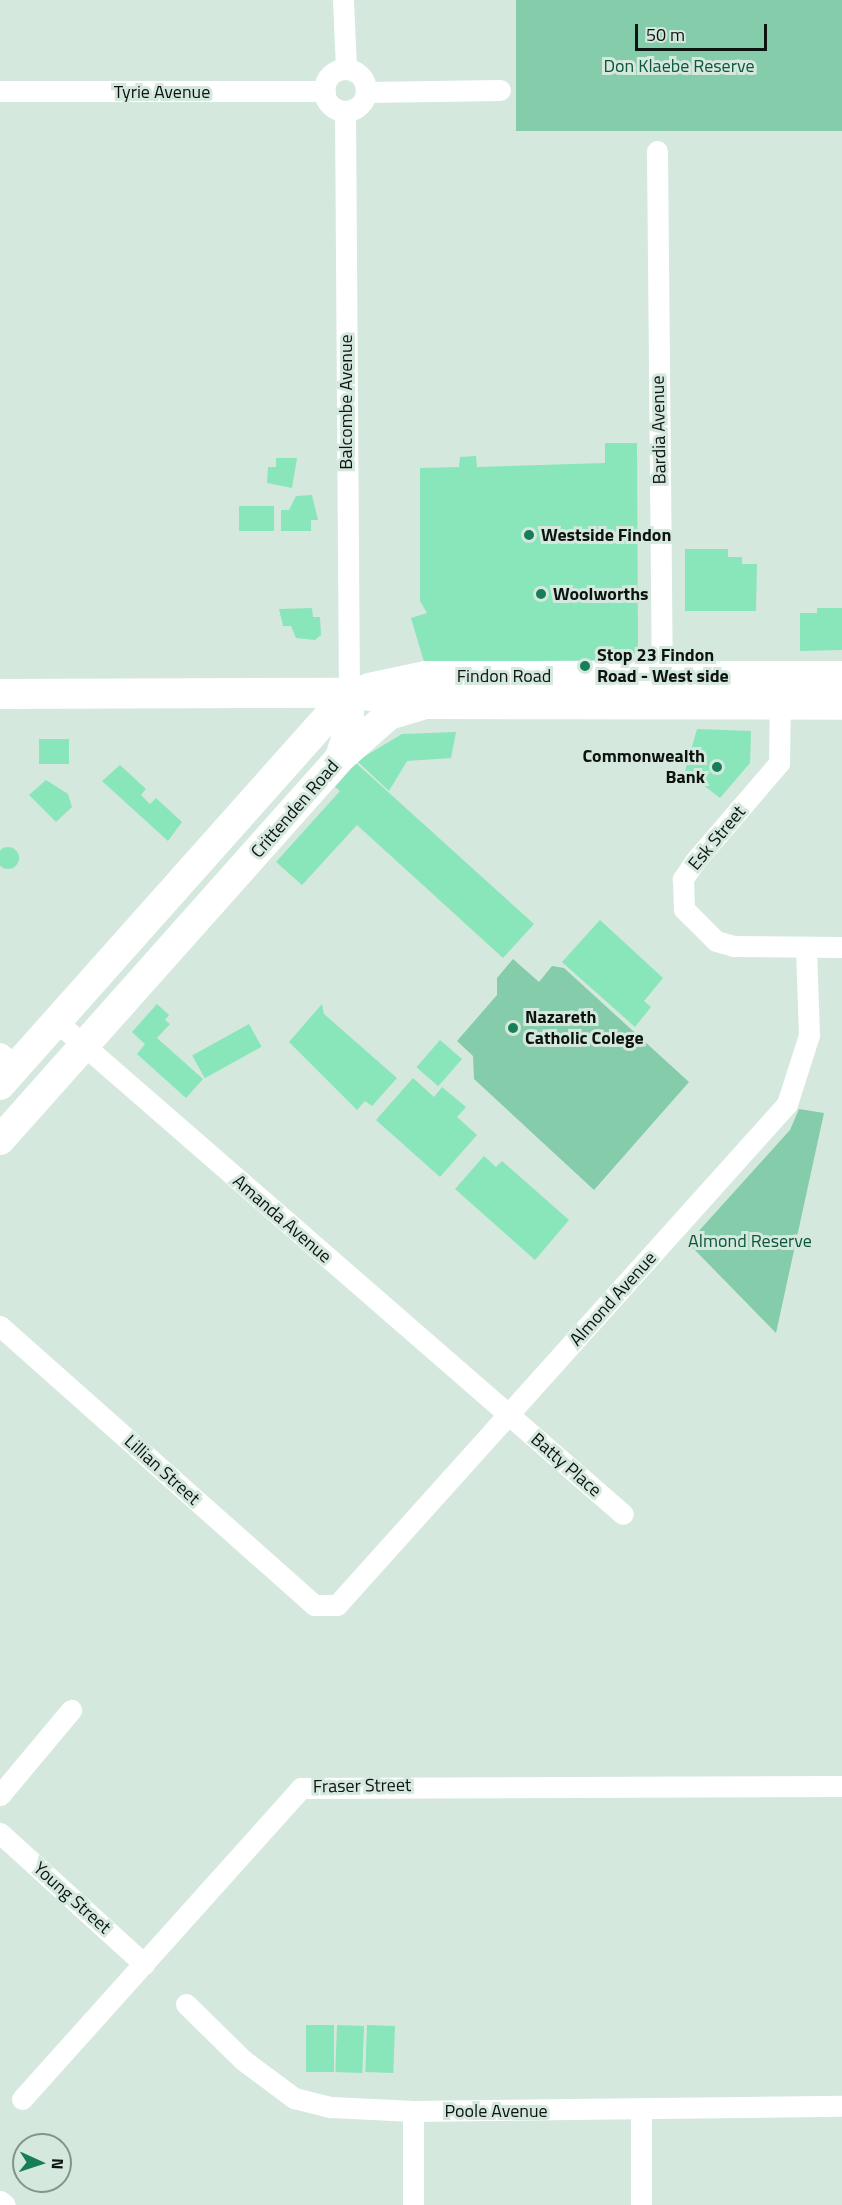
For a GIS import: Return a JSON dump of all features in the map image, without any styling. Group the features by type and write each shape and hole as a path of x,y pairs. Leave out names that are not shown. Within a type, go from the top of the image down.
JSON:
{"main road":[{"name":"Findon Road","path":"349,693 426,676 662,678 780,691 842,705"},
{"name":"Findon Road","path":"0,694 349,693 424,704 540,704 662,709 780,691 842,676"},
{"path":"540,704 562,677"},
{"name":"Crittenden Road","path":"5,1068 56,1021 349,693"},
{"name":"Crittenden Road","path":"0,1140 340,758 351,716 349,693"},
{"path":"268,694 297,719 297,750"},
{"path":"340,758 389,714 424,704"}],"street":[{"path":"343,0 346,69"},
{"path":"346,69 363,79 366,92 357,108 345,111 333,107 325,91 328,78 346,69"},
{"path":"366,92 500,90"},
{"name":"Tyrie Avenue","path":"0,91 325,91"},
{"name":"Balcombe Avenue","path":"345,111 349,693"},
{"name":"Bardia Avenue","path":"657,151 662,709"},
{"name":"Esk Street","path":"780,691 779,763 695,861 683,879 684,909 716,941 842,947"},
{"name":"Almond Avenue","path":"327,1609 337,1605 787,1104 809,1035 806,947"},
{"name":"Amanda Avenue","path":"56,1021 509,1416"},
{"name":"Lillian Street","path":"0,1326 314,1605 327,1609"},
{"name":"Batty Place","path":"509,1416 623,1514"},
{"path":"0,1795 71,1710"},
{"name":"Fraser Street","path":"22,2099 301,1788 842,1786"},
{"name":"Young Street","path":"0,1833 144,1964"},
{"name":"Poole Avenue","path":"186,2004 243,2060 294,2098 331,2107 413,2111 842,2106"},
{"path":"641,2110 641,2205"},
{"path":"413,2111 413,2205"},
{"path":"0,2200 5,2205"}],"green space":[{"name":"Don Klaebe Reserve","path":"516,0 842,0 842,131 516,131"},
{"path":"513,959 539,982 552,966 564,968 689,1082 594,1190 474,1079 473,1056 457,1041 497,995 497,978"},
{"name":"Almond Reserve","path":"799,1109 824,1113 776,1333 688,1243 790,1130"}],"building":[{"name":"Westside Findon","path":"605,443 637,443 638,650 628,660 424,662 411,618 427,613 420,601 420,468 459,467 460,457 476,456 477,467 605,463"},
{"path":"276,458 297,458 292,488 267,483 268,467 276,467"},
{"path":"312,495 318,520 311,520 311,531 281,531 281,510 289,510 296,496"},
{"path":"239,506 274,506 274,531 239,531"},
{"path":"685,549 728,549 728,557 742,557 742,564 757,564 756,611 685,611"},
{"path":"312,608 313,617 320,617 321,635 315,640 296,638 291,626 283,626 279,609"},
{"path":"817,608 842,608 842,650 800,651 800,613 817,613"},
{"name":"Commonwealth Bank","path":"697,729 751,731 750,763 720,798 685,771"},
{"path":"456,732 451,758 407,761 389,791 357,761 402,734"},
{"path":"39,739 69,739 69,764 39,764"},
{"path":"356,763 534,924 503,958 357,825 302,885 276,862 340,791 335,787"},
{"path":"120,765 146,789 141,795 150,804 156,798 182,822 168,841 102,781"},
{"path":"46,780 68,794 72,807 56,822 29,795"},
{"path":"8,847 16,850 19,858 16,866 8,869 0,866 -3,858 0,850"},
{"path":"600,920 663,978 644,1001 651,1007 635,1027 562,962"},
{"path":"157,1004 169,1015 165,1020 170,1024 157,1038 203,1079 186,1098 137,1054 145,1044 132,1032"},
{"path":"322,1004 324,1014 397,1078 372,1106 365,1101 357,1110 289,1042"},
{"path":"249,1024 262,1047 205,1078 192,1056"},
{"path":"440,1040 462,1059 438,1086 416,1067"},
{"path":"413,1078 434,1097 442,1087 466,1107 457,1117 477,1135 440,1177 376,1120"},
{"path":"484,1156 496,1167 502,1161 569,1220 535,1260 455,1189"},
{"path":"306,2025 334,2025 334,2072 306,2072"},
{"path":"337,2025 364,2026 362,2073 335,2072"},
{"path":"367,2025 395,2026 393,2073 365,2072"}],"place":[{"name":"Westside Findon","path":"529,535"},
{"name":"Woolworths","path":"541,594"},
{"name":"Stop 23 Findon Road - West side","path":"585,666"},
{"name":"Commonwealth Bank","path":"717,767"},
{"name":"Nazareth Catholic Colege","path":"513,1028"}]}
